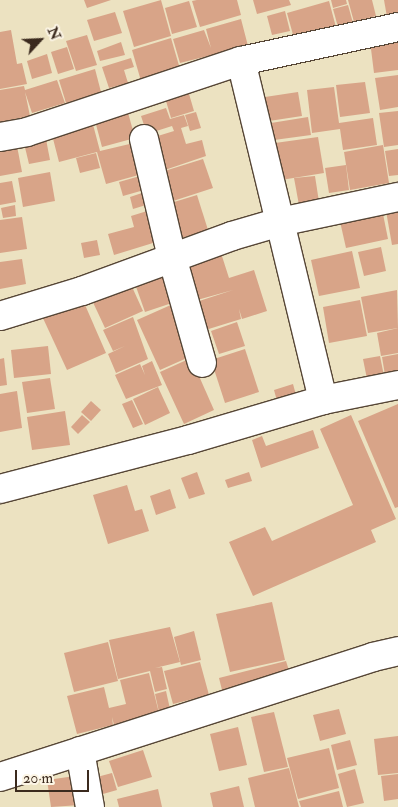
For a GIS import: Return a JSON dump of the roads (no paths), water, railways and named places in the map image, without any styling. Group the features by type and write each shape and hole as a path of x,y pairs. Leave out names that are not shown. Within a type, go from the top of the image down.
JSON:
{"street":[{"path":"0,138 27,132 241,61 398,27"},
{"path":"241,61 323,400"},
{"path":"144,139 172,257 202,363"},
{"path":"0,316 82,291 172,257 280,222 398,196"},
{"path":"0,489 188,440 323,400 398,385"},
{"path":"0,777 373,657 398,651"},
{"path":"80,752 90,807"}]}
